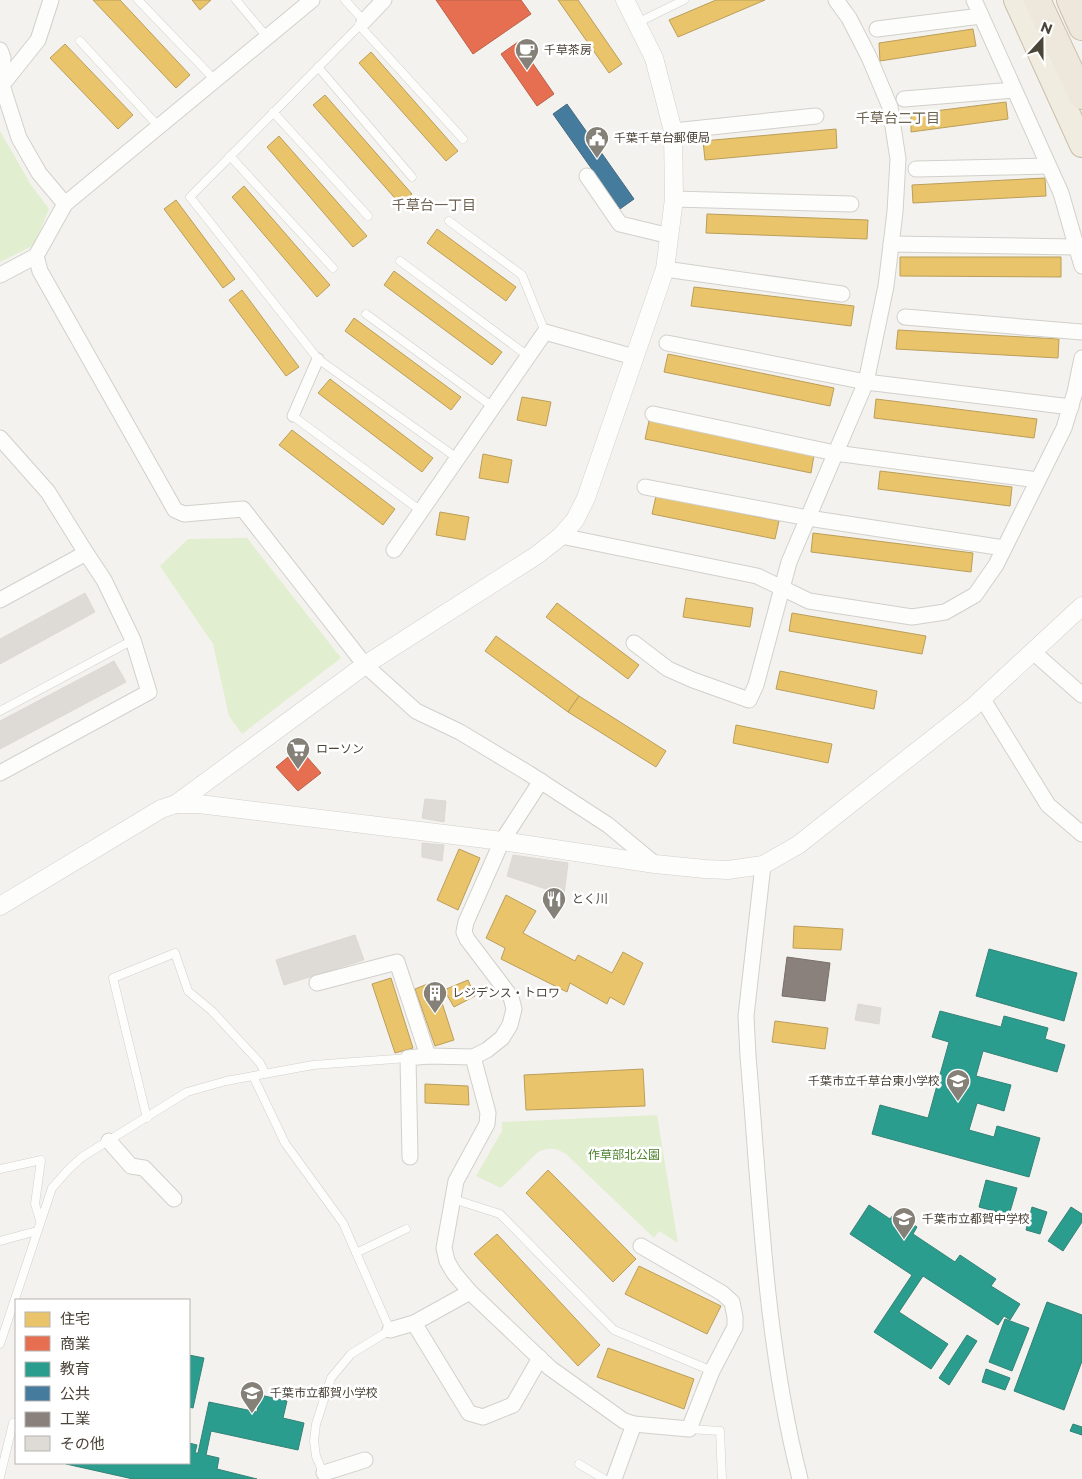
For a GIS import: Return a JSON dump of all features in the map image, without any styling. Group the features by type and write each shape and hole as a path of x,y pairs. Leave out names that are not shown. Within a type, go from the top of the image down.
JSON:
{"highway":[{"path":"1016,0 1082,145"},
{"path":"1037,0 1082,96"}],"street":[{"path":"1,84 38,40 51,0"},
{"path":"0,274 36,256 65,204 312,0"},
{"path":"361,23 384,0"},
{"path":"0,906 161,810 176,804 365,666 537,555 561,536 576,520 586,498 665,269 674,199 673,131 654,58 624,0"},
{"path":"634,643 668,669 749,700 756,685 789,562 866,382 886,286 895,212 898,159 890,107 850,18 836,0"},
{"path":"974,0 1061,193 1082,266"},
{"path":"877,29 981,16"},
{"path":"0,50 3,58 1,84 19,138 39,173 65,204"},
{"path":"904,99 1014,90"},
{"path":"673,131 816,116"},
{"path":"916,169 1048,166"},
{"path":"587,176 620,224 670,236"},
{"path":"674,199 851,204"},
{"path":"891,244 1076,247"},
{"path":"36,256 40,271 175,510 184,514 243,509 365,666 416,710 460,732 541,781 608,825 655,864"},
{"path":"665,269 842,294"},
{"path":"905,317 1082,332"},
{"path":"394,550 545,332 634,356"},
{"path":"667,343 866,382 1071,407"},
{"path":"561,536 757,576 809,601 912,617 945,612 974,595 996,565 1064,428 1071,407 1082,358"},
{"path":"293,416 318,359"},
{"path":"653,414 836,453 1038,480"},
{"path":"0,438 48,492 104,580 133,640 149,692 0,773"},
{"path":"645,487 808,518 1004,548"},
{"path":"0,600 86,553"},
{"path":"176,804 199,804 502,841 655,864 728,870 763,865 798,845 982,698 1082,606"},
{"path":"1032,652 1082,695"},
{"path":"982,698 1048,805 1082,834"},
{"path":"410,1158 408,1058 428,1056 473,1057 487,1050 502,1038 510,1026 514,1008 511,997 467,940 464,932 466,922 502,841 541,781"},
{"path":"763,865 746,1016 748,1056 770,1316 782,1402 800,1479"},
{"path":"317,983 397,962 428,1056"},
{"path":"473,1057 488,1113 487,1124 456,1180 444,1248 447,1262 470,1292 550,1368 624,1421 634,1424 690,1430 712,1371 735,1327 736,1317 732,1302 722,1293 641,1246"},
{"path":"109,1141 131,1166 144,1168 174,1199"},
{"path":"390,1330 414,1323 470,1292"},
{"path":"414,1323 469,1413 483,1417 513,1405 540,1358"},
{"path":"614,1479 634,1424"},
{"path":"325,1476 365,1460"}],"lane":[{"path":"138,0 215,80"},
{"path":"236,0 267,37"},
{"path":"345,0 361,23 463,139"},
{"path":"637,23 684,0"},
{"path":"361,23 190,197 318,359 457,458"},
{"path":"80,40 158,127"},
{"path":"318,67 412,177"},
{"path":"273,112 368,216"},
{"path":"230,156 333,268"},
{"path":"450,221 522,274 545,332"},
{"path":"400,261 528,356"},
{"path":"366,314 493,408"},
{"path":"293,416 421,511"},
{"path":"0,711 133,640"},
{"path":"147,1118 113,978 175,953 188,991 212,1011 260,1063 265,1073"},
{"path":"0,1344 52,1188 82,1157 187,1092 226,1081 313,1065 408,1058"},
{"path":"253,1076 285,1143 343,1223 390,1330 351,1354 331,1378 316,1424 314,1441 316,1456 325,1476"},
{"path":"0,1169 41,1160 35,1204 40,1221"},
{"path":"453,1199 500,1214 614,1330 712,1371"},
{"path":"356,1252 406,1229"},
{"path":"0,1241 37,1231"},
{"path":"0,1477 13,1423"},
{"path":"690,1430 720,1431 722,1479"},
{"path":"579,1464 604,1479"}],"green space":[{"path":"0,131 31,185 49,209 34,245 0,262"},
{"path":"247,538 341,658 242,734 229,716 213,644 160,566 188,539"},
{"name":"作草部北公園","path":"657,1115 678,1243 659,1231 654,1238 566,1154 559,1150 546,1149 538,1152 501,1188 476,1176 502,1131 502,1122"}],"building: 住宅":[{"path":"93,0 120,0 190,75 176,88"},
{"path":"192,0 211,0 200,10"},
{"path":"558,0 578,0 622,64 609,73"},
{"path":"716,0 765,0 678,37 669,20"},
{"path":"973,29 976,46 880,61 879,43"},
{"path":"65,44 133,115 118,129 50,58"},
{"path":"371,52 458,151 446,161 359,63"},
{"path":"325,95 412,194 400,204 313,105"},
{"path":"1006,102 1008,119 911,132 911,114"},
{"path":"836,129 837,148 705,160 703,141"},
{"path":"279,136 367,236 353,247 267,147"},
{"path":"1045,178 1046,196 913,203 912,185"},
{"path":"244,186 330,285 317,297 232,197"},
{"path":"176,200 235,279 223,288 164,209"},
{"path":"707,214 868,220 867,239 706,233"},
{"path":"437,229 516,287 506,301 427,243"},
{"path":"900,257 1061,257 1061,277 900,276"},
{"path":"394,271 502,352 492,365 384,285"},
{"path":"694,287 854,306 851,326 691,306"},
{"path":"242,290 299,367 286,376 229,300"},
{"path":"354,318 461,397 451,410 345,331"},
{"path":"898,330 1059,339 1058,358 896,349"},
{"path":"668,354 834,388 830,406 664,372"},
{"path":"330,379 433,458 422,472 318,393"},
{"path":"522,397 551,402 546,426 517,420"},
{"path":"876,399 1037,419 1034,438 874,418"},
{"path":"649,421 814,455 811,473 645,439"},
{"path":"292,430 395,509 383,525 279,445"},
{"path":"483,454 512,460 508,483 479,478"},
{"path":"880,471 1012,487 1010,506 878,489"},
{"path":"656,496 779,521 775,539 652,514"},
{"path":"440,512 469,517 465,540 436,535"},
{"path":"813,533 973,553 971,572 811,552"},
{"path":"686,598 753,608 750,627 683,617"},
{"path":"557,603 639,665 628,679 546,617"},
{"path":"792,613 926,636 922,654 789,631"},
{"path":"496,636 579,696 568,712 485,651"},
{"path":"780,671 877,691 874,709 776,689"},
{"path":"579,696 666,751 656,767 568,712"},
{"path":"736,725 832,744 828,763 733,743"},
{"path":"459,849 480,858 458,910 437,900"},
{"path":"506,895 536,911 523,933 575,961 578,955 612,973 623,952 643,963 624,1005 610,997 607,1004 570,983 567,992 501,959 505,948 486,938"},
{"path":"794,926 843,929 841,950 793,948"},
{"path":"391,978 413,1048 395,1053 372,984"},
{"path":"468,980 475,996 454,1007 444,990"},
{"name":"レジデンス・トロワ","path":"435,981 454,1040 435,1046 415,989"},
{"path":"775,1021 828,1028 825,1049 772,1042"},
{"path":"643,1069 645,1106 526,1110 524,1075"},
{"path":"425,1084 468,1086 469,1105 425,1103"},
{"path":"548,1170 636,1259 613,1282 526,1193"},
{"path":"497,1234 600,1345 578,1366 474,1254"},
{"path":"639,1266 721,1306 707,1334 625,1294"},
{"path":"608,1348 694,1379 684,1409 597,1377"}],"building: 商業":[{"path":"436,0 521,0 531,14 473,54"},
{"path":"518,42 554,94 537,106 501,54"},
{"name":"ローソン","path":"299,748 321,773 298,791 276,767"}],"building: 教育":[{"path":"989,949 1077,973 1064,1021 976,996"},
{"path":"940,1011 1001,1027 1004,1016 1048,1028 1045,1039 1065,1045 1057,1072 983,1051 976,1076 1011,1085 1004,1111 977,1103 969,1130 994,1137 997,1126 1040,1138 1029,1177 872,1134 880,1105 928,1118 949,1042 932,1037"},
{"path":"986,1180 1017,1188 1009,1215 979,1207"},
{"path":"869,1205 890,1219 895,1212 917,1227 913,1234 955,1262 960,1255 996,1279 991,1286 1020,1304 1010,1320 1004,1316 998,1325 923,1276 899,1312 948,1344 931,1369 874,1332 912,1275 850,1234"},
{"path":"1032,1207 1047,1212 1040,1234 1026,1230"},
{"path":"1071,1207 1082,1214 1082,1222 1063,1251 1048,1241"},
{"path":"1047,1302 1082,1315 1082,1361 1064,1410 1014,1391"},
{"path":"1005,1319 1029,1328 1012,1371 989,1362"},
{"path":"967,1335 977,1341 949,1385 939,1378"},
{"path":"190,1355 204,1358 193,1408 190,1407"},
{"path":"986,1369 1010,1378 1005,1390 982,1382"},
{"path":"260,1395 287,1401 283,1418 304,1423 298,1450 211,1431 206,1455 219,1458 217,1469 257,1479 133,1479 66,1464 190,1464 190,1443 197,1445 195,1453 198,1453 209,1402 257,1412"},
{"path":"1073,1424 1082,1427 1082,1435 1070,1431"}],"building: 公共":[{"path":"567,104 634,199 620,209 553,114"}],"building: 工業":[{"path":"787,957 830,963 825,1001 782,996"}],"building: その他":[{"path":"85,593 95,612 0,664 0,639"},
{"path":"114,661 126,682 0,749 0,721"},
{"path":"425,799 446,801 444,822 422,818"},
{"path":"422,843 444,845 442,861 422,857"},
{"path":"513,855 568,863 564,895 507,876"},
{"path":"355,935 364,960 284,985 276,960"},
{"path":"858,1004 881,1008 879,1024 855,1020"}],"place":[{"name":"千草茶房","path":"527,71"},
{"name":"千葉千草台郵便局","path":"597,159"},
{"name":"ローソン","path":"298,770"},
{"name":"とく川","path":"554,920"},
{"name":"レジデンス・トロワ","path":"435,1014"},
{"name":"千葉市立千草台東小学校","path":"958,1102"},
{"name":"千葉市立都賀中学校","path":"904,1240"},
{"name":"千葉市立都賀小学校","path":"252,1414"}],"district":[{"name":"千草台二丁目","path":"898,118"},
{"name":"千草台一丁目","path":"434,205"}]}
